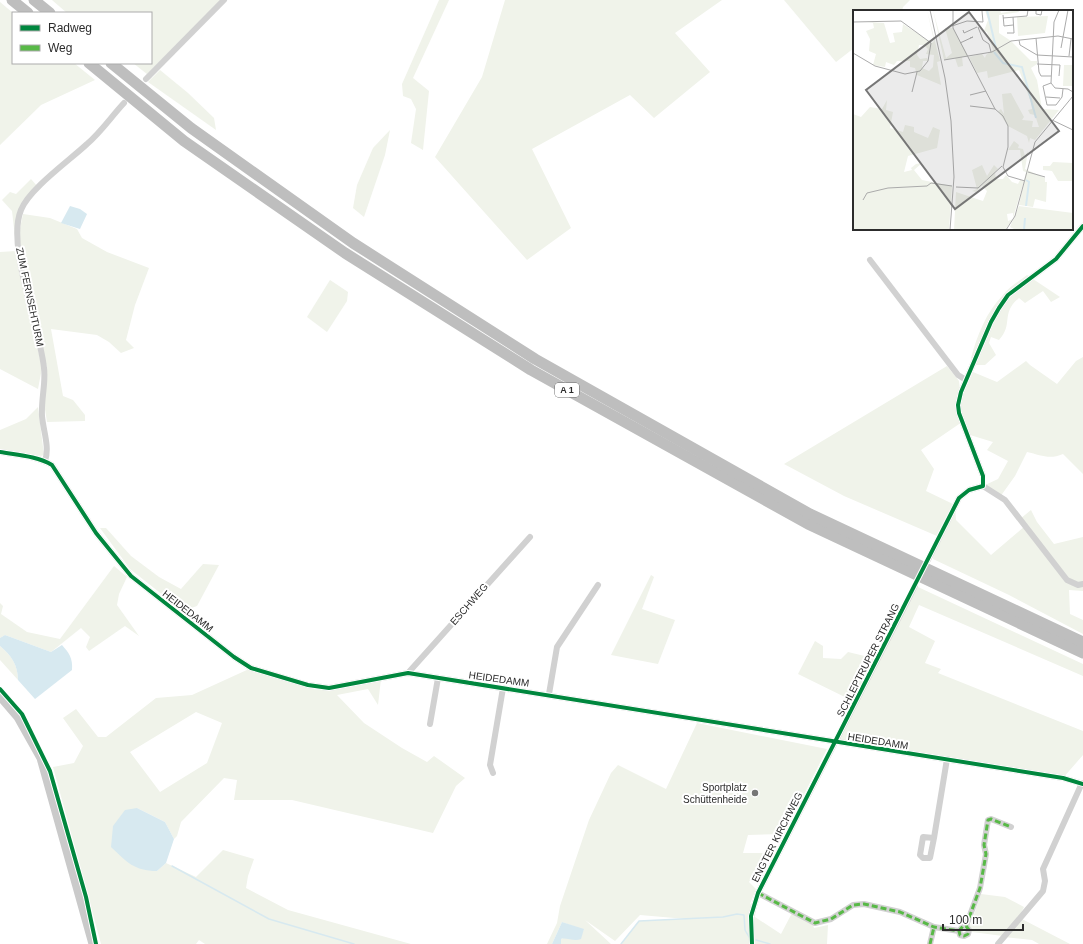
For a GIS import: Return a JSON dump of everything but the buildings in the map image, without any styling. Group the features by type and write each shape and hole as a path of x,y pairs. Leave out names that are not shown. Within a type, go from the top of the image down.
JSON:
{"highway":[{"path":"12,0 27,12"},
{"path":"34,0 49,12"},
{"name":"A 1","path":"90,64 184,140 339,248 531,370 808,524 1083,654"},
{"name":"A 1","path":"112,64 191,128 353,243 535,359 810,514 1083,642"}],"main road":[{"path":"0,696 18,717 41,758 93,944"}],"street":[{"path":"146,79 224,0"},
{"name":"ZUM FERNSEHTURM","path":"45,461 47,449 41,402 45,369 22,268 17,232 18,222 21,210 40,186 88,144 124,103"},
{"path":"983,486 983,476 958,406 966,380 991,322 1008,296 1056,259 1083,226"},
{"path":"870,260 958,375 966,380"},
{"path":"0,452 45,461"},
{"name":"HEIDEDAMM","path":"45,461 52,465 59,474 96,532 131,576 234,657 251,668 308,685 329,688 408,673 550,694 835,742 1064,778 1082,783"},
{"path":"928,560 959,498 969,490 983,486 1005,500 1068,580 1078,585 1083,584"},
{"name":"ESCHWEG","path":"408,673 530,537"},
{"path":"550,694 558,647 598,585"},
{"name":"SCHLEPTRUPER STRANG","path":"835,742 914,586"},
{"path":"430,724 438,678"},
{"path":"493,773 490,765 503,688"},
{"name":"ENGTER KIRCHWEG","path":"752,944 751,916 758,893 835,742"},
{"path":"934,838 947,759"},
{"path":"998,944 1043,891 1045,881 1043,869 1082,783"},
{"path":"758,893 815,923 831,919 853,905 864,904 900,912 934,927 959,931 960,935 964,936 968,934 969,930 966,926 980,888 986,854 984,845 988,820 991,818 1010,827"},
{"path":"930,944 934,927"}],"shaded area":[{"path":"52,0 221,0 147,74 134,64 152,64 152,12 66,12"},
{"path":"439,0 449,0 413,78 429,91 423,150 411,143 416,109 411,99 403,96 402,84"},
{"path":"505,0 722,0 675,33 710,72 654,118 630,95 532,149 571,228 527,260 435,157 482,77"},
{"path":"784,0 910,0 903,7 902,10 853,10 853,49 836,62"},
{"path":"0,2 12,12 12,64 75,64 95,80 41,105 0,145"},
{"path":"160,70 188,93 214,118 216,130 148,82"},
{"path":"390,130 385,155 364,217 353,208 357,185 373,148"},
{"path":"31,179 37,186 25,199 16,246 12,211 2,200 10,192 16,194"},
{"path":"70,206 80,209 87,214 80,229 61,223"},
{"path":"23,214 50,218 77,229 82,238 107,252 149,268 135,305 126,340 134,348 121,353 109,342 97,335 51,329 63,396 73,400 85,415 85,421 47,422 44,403 47,368 21,251 19,233"},
{"path":"16,251 42,368 38,389 0,369 0,252"},
{"path":"1027,275 1060,297 1051,302 1043,291 1025,303 1019,298 1010,309 1006,329 999,340 991,337 989,343 996,355 985,365 976,365 971,358 979,333 987,317 1005,292"},
{"path":"330,280 348,292 347,301 327,332 307,317"},
{"path":"1083,357 1083,474 1063,454 1049,457 1027,452 1015,476 1000,497 983,486 998,479 1008,461 987,450 993,442 970,435 965,420 921,450 934,469 926,491 953,504 937,536 844,496 784,464 947,366 959,381 960,390 968,384 973,372 997,382 1026,361 1057,384 1076,361"},
{"path":"38,407 44,455 41,456 0,449 0,430 26,419"},
{"path":"955,505 956,520 991,555 1025,526 1020,519 1031,510 1037,522 1054,544 1083,537 1083,591 1069,590 1070,614 1083,620 1083,634 1009,595 933,559 934,548"},
{"path":"100,528 106,528 131,556 159,577 181,589 203,564 219,565 197,606 183,611 130,569"},
{"path":"114,566 127,577 119,594 117,605 139,636 125,626 89,651 86,647 90,637 81,628 51,652 5,635 0,638 0,603 3,606 1,614 27,632 60,639"},
{"path":"651,575 654,577 642,609 675,620 658,664 611,655"},
{"path":"918,587 1083,664 1083,676 919,605 909,627 935,641 925,663 941,669 938,673 1083,731 1083,755 1063,778 835,742"},
{"path":"5,635 51,652 62,645 70,656 72,670 35,699 18,680 17,670 13,661 0,646 0,638"},
{"path":"815,641 823,646 823,658 841,659 848,652 877,659 855,702 798,674"},
{"path":"0,646 13,661 17,670 18,680 0,660"},
{"path":"249,669 317,690 332,690 381,679 378,705 368,689 337,695 364,723 402,748 427,762 434,756 465,778 456,786 433,833 292,800 234,800 237,780 224,778 181,822 177,836 174,839 165,822 137,808 157,871 166,863 196,877 223,850 254,859 248,876 246,888 288,910 411,944 205,944 199,940 196,944 101,944 53,767 74,763 83,746 63,718 76,709 98,737 106,737 156,698 192,695","holes":["196,712 222,723 207,763 160,792 130,752"]},
{"path":"697,723 827,749 784,834 748,835 743,853 765,853 749,882 756,889 750,904 756,908 755,917 781,934 792,913 813,925 814,928 828,925 827,944 621,944 639,921 686,919 640,915 615,941 585,920 611,944 561,944 561,939 584,930 562,922 552,944 547,944 557,923 560,906 589,820 611,773 618,765 666,789"},
{"path":"137,808 165,822 174,839 166,863 157,871 149,871 131,865 111,847 113,826 125,810"},
{"path":"981,894 1005,897 1024,907 1019,917 1003,936 972,932 970,926"},
{"path":"1020,918 1070,944 1039,944 1032,940 1004,937"},
{"path":"562,922 584,929 581,939 561,939 561,944 552,944"}],"waterway":[{"path":"172,866 269,919 354,944"},
{"path":"621,944 639,921 723,917 737,914 744,915 745,930 749,937"},
{"path":"756,940 770,944"}],"marked path":[{"path":"966,926 980,888 986,854 984,845 988,820 991,819 1011,827"},
{"path":"758,893 815,923 831,919 853,905 864,904 900,912 934,927 959,931 960,935 964,936 968,934 969,930 966,926 963,926 959,931"},
{"path":"930,944 934,927"}],"cycle path":[{"path":"752,944 751,916 758,893 959,498 969,490 983,486 983,476 959,413 958,405 961,392 991,322 1008,295 1056,259 1083,226"},
{"path":"0,452 33,458 52,465 96,533 131,576 234,657 251,668 308,685 329,688 408,673 1063,778 1083,784"},
{"path":"0,689 22,714 50,771 86,897 96,944"}],"place":[{"name":"Sportplatz Schüttenheide","path":"755,793"}]}
